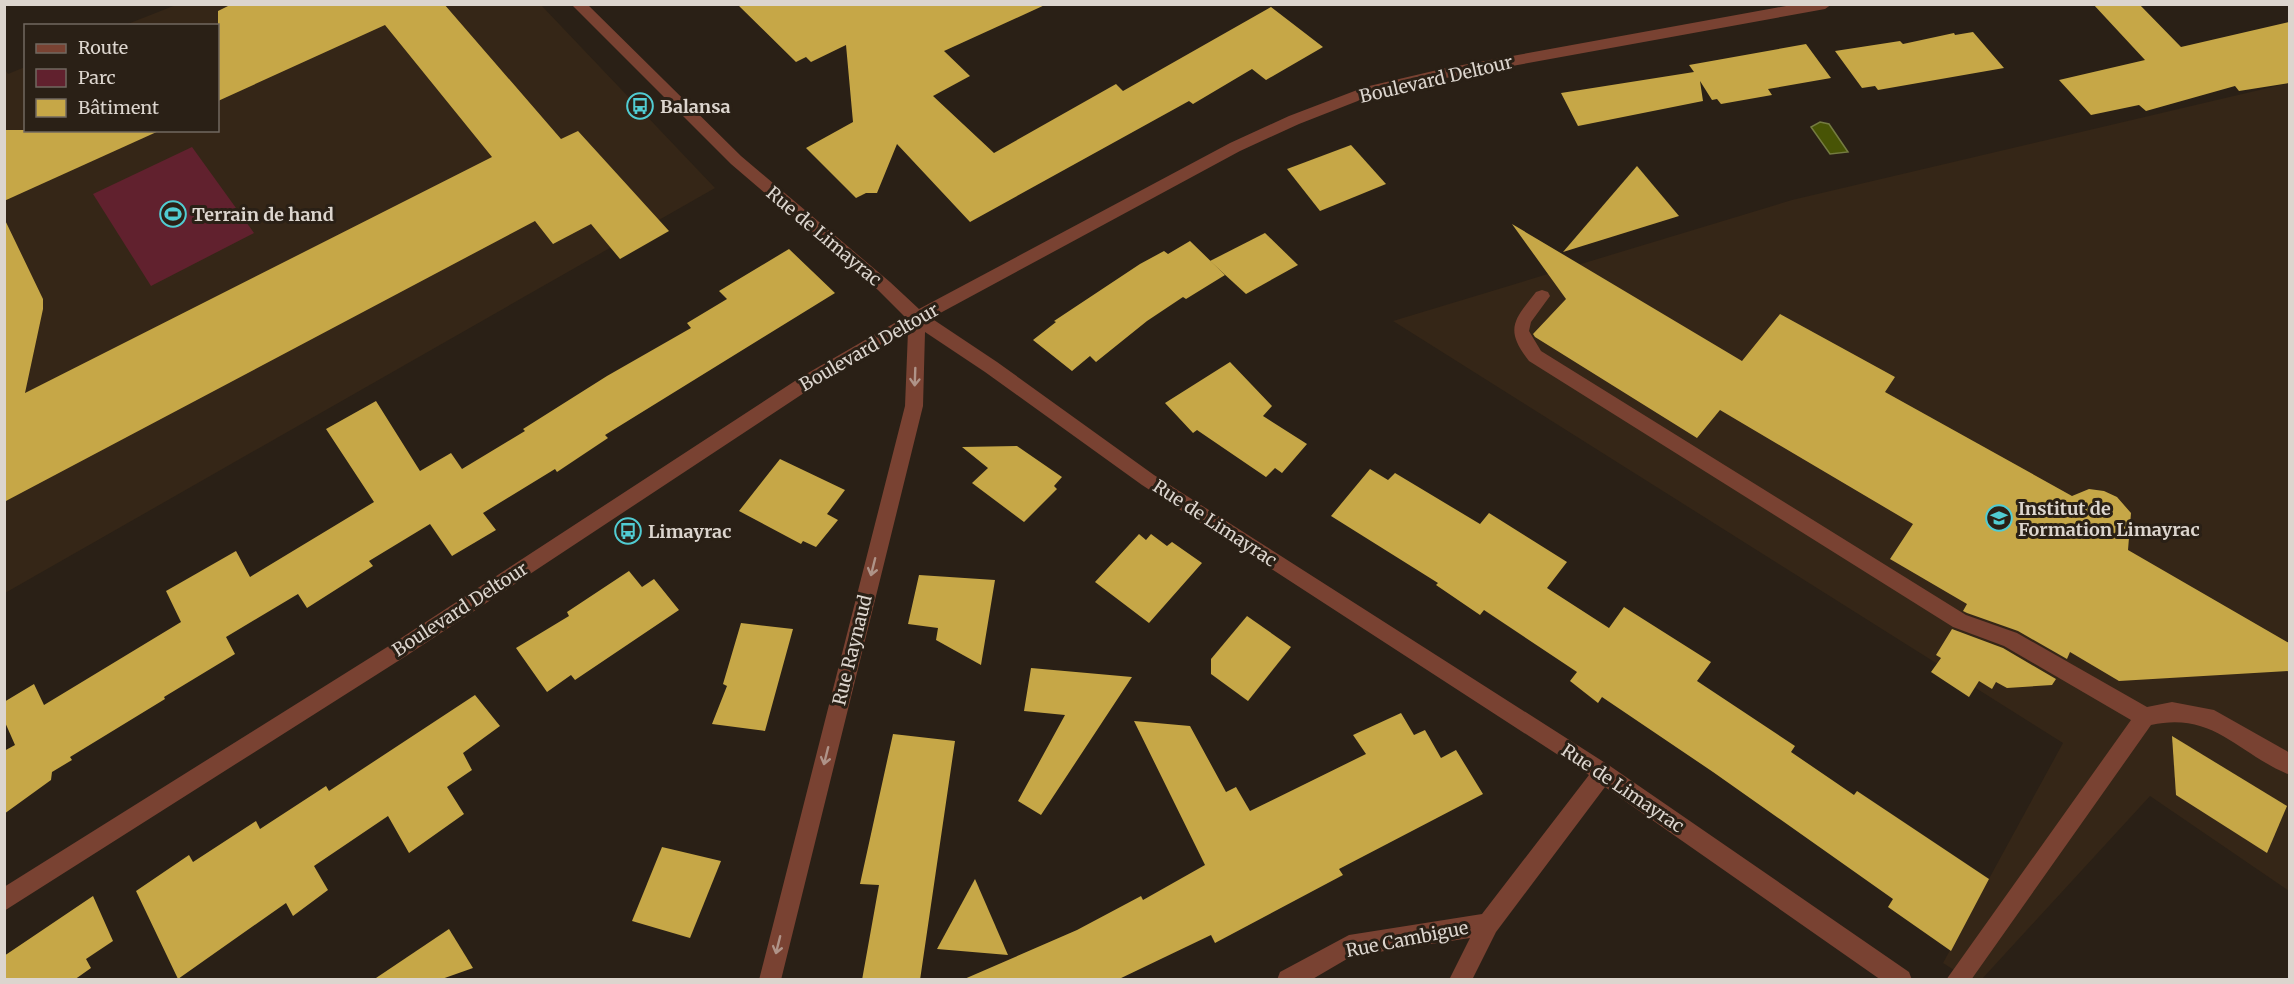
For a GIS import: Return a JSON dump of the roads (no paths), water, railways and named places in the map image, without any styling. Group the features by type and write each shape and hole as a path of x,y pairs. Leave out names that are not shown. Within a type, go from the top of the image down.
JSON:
{"street":[{"name":"Rue de Limayrac","path":"578,4 742,166 885,286 917,318 991,367 1148,480 1603,773 1901,980"},
{"name":"Boulevard Deltour","path":"4,900 399,650 807,382 917,318 1162,184 1235,147 1294,120 1370,91 1446,73 1825,4"},
{"path":"1542,296 1521,325 1522,340 1534,356 1960,621 2010,639 2145,717"},
{"name":"Rue Raynaud","path":"770,980 914,406 917,318"},
{"path":"1957,980 2145,717 2172,711 2214,718 2289,765"},
{"name":"Rue Cambigue","path":"1288,980 1349,946 1488,924 1603,773"},
{"path":"1460,980 1488,924"}],"place":[{"name":"Balansa","path":"640,106"},
{"name":"Terrain de hand","path":"173,214"},
{"name":"Institut de Formation Limayrac","path":"1999,518"},
{"name":"Limayrac","path":"628,531"}]}
